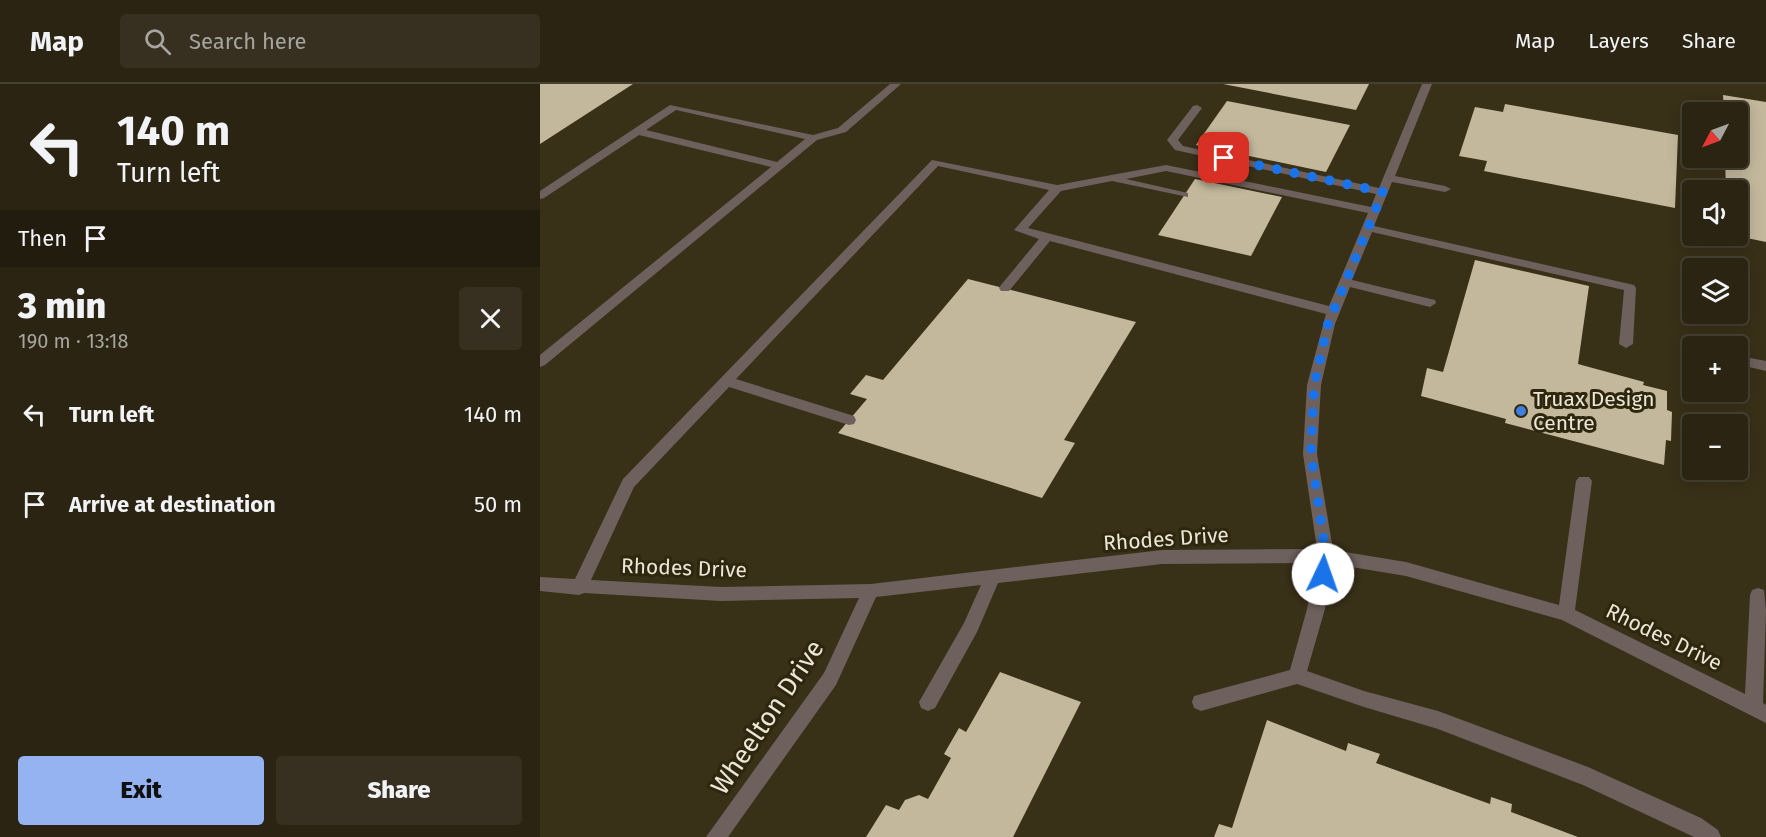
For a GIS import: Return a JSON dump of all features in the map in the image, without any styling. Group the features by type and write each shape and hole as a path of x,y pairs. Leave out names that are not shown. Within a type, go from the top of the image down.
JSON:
{"street":[{"path":"540,362 813,138 842,130 896,84"},
{"path":"1297,676 1316,609 1326,556 1311,454 1314,386 1328,324 1427,84"},
{"path":"540,196 674,106 813,138"},
{"path":"1197,108 1172,141 1179,148 1383,192"},
{"path":"637,130 780,166"},
{"path":"579,588 628,483 936,162 1057,188 1166,168 1375,211"},
{"path":"1110,178 1184,195"},
{"path":"1389,178 1445,189"},
{"path":"1057,188 1020,230 1334,312"},
{"path":"1368,228 1630,288 1626,344"},
{"path":"1005,288 1047,237"},
{"path":"1346,282 1430,303"},
{"path":"1750,363 1766,366"},
{"path":"726,381 849,420"},
{"path":"1566,614 1584,481"},
{"name":"Rhodes Drive","path":"540,584 579,588 721,594 872,591 1162,557 1326,556 1406,569 1566,614 1760,710"},
{"path":"928,702 971,627 992,578"},
{"name":"Wheelton Drive","path":"716,837 830,679 872,591"},
{"path":"1758,595 1760,710"},
{"path":"1201,702 1297,676 1364,699 1438,720 1588,777 1694,825 1711,837"}],"building":[{"path":"540,84 633,84 540,144"},
{"path":"1223,84 1369,84 1356,110"},
{"path":"1723,95 1766,102 1766,242 1748,238 1748,180 1726,180 1725,168 1748,168 1748,102 1723,102"},
{"path":"1227,101 1350,125 1326,172 1196,145"},
{"path":"1505,104 1678,135 1675,208 1484,171 1487,161 1459,156 1475,107 1503,112"},
{"path":"1195,179 1282,197 1251,256 1158,235"},
{"path":"1475,260 1589,286 1578,364 1644,382 1643,385 1667,391 1667,410 1672,412 1671,441 1666,440 1664,465 1505,423 1506,419 1421,396 1427,368 1443,372"},
{"path":"968,279 1136,322 1064,440 1075,443 1042,498 838,433 867,399 850,394 866,375 883,380"},
{"path":"1000,672 1081,702 1013,837 866,837 886,805 899,810 905,800 919,795 928,799 951,758 944,754 959,728 966,732"},
{"path":"1267,720 1346,751 1348,743 1380,754 1376,763 1490,804 1491,797 1512,804 1511,812 1578,837 1214,837 1219,824 1232,828"}],"place":[{"name":"Truax Design Centre","path":"1521,411"}],"route":[{"path":"1224,158 1383,192 1328,324 1314,386 1311,454 1326,556 1323,574"}]}
